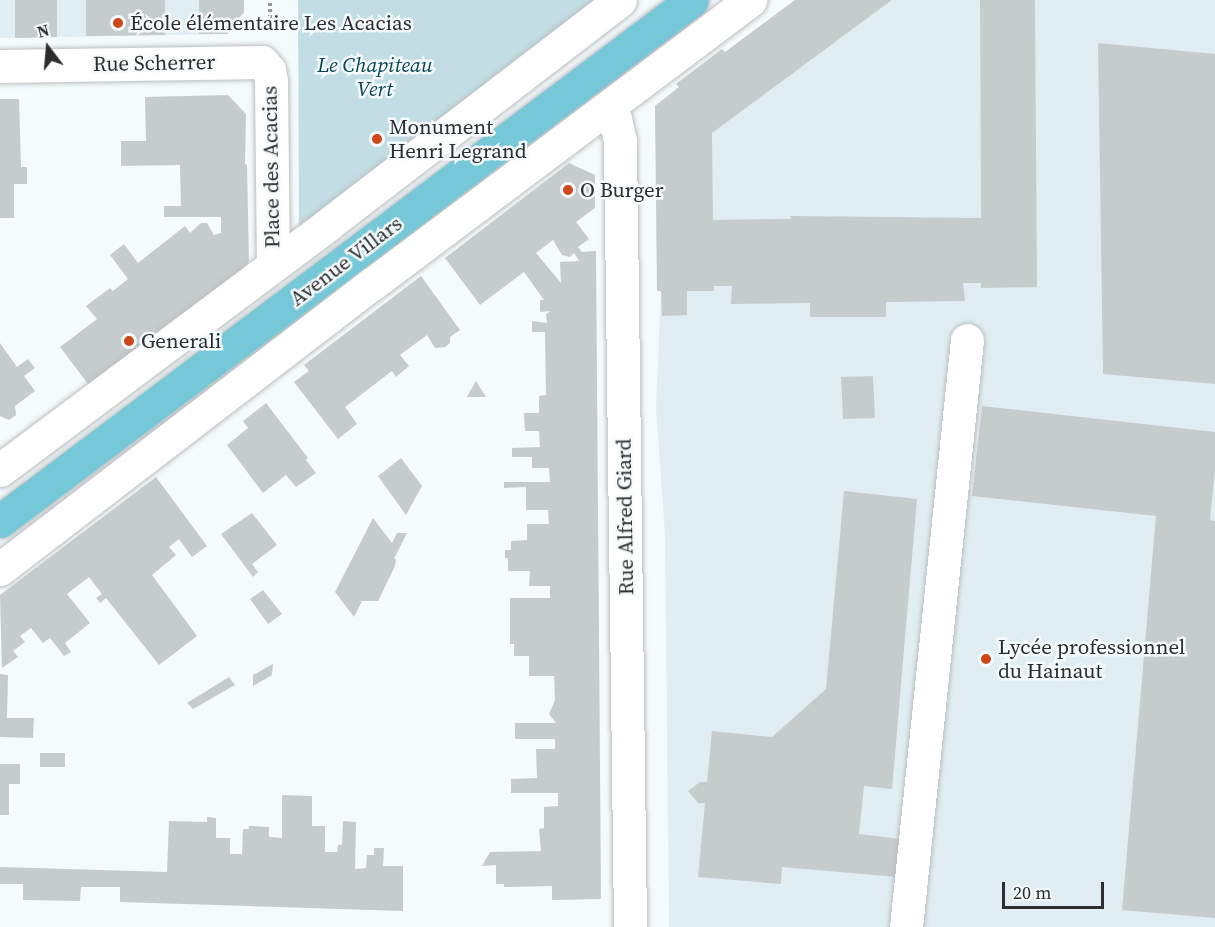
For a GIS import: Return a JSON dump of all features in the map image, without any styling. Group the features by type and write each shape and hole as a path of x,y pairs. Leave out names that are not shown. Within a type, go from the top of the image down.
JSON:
{"main road":[{"name":"Avenue Villars","path":"0,521 692,0"}],"street":[{"path":"0,470 620,0"},
{"path":"0,569 372,284 608,109 750,0"},
{"name":"Rue Scherrer","path":"0,66 248,61 261,62 269,70"},
{"name":"Place des Acacias","path":"269,70 273,264"},
{"name":"Rue Alfred Giard","path":"608,109 615,119 620,141 630,927"},
{"path":"906,927 967,340"}],"shaded area":[{"name":"École élémentaire Les Acacias","path":"0,0 244,0 244,12 227,34 0,38"},
{"path":"795,0 1215,0 1215,927 669,927 665,534 656,408 661,291 655,106"}],"green space":[{"name":"Le Chapiteau Vert","path":"298,0 603,0 299,230"}],"building":[{"path":"15,0 57,0 57,37 15,38"},
{"path":"86,0 165,0 165,35 86,36"},
{"path":"199,0 244,0 244,12 227,34 199,34"},
{"path":"795,0 892,0 712,133 713,220 791,219 790,216 981,218 980,0 1035,0 1037,287 981,288 981,283 963,283 965,301 886,302 886,317 810,317 810,303 731,304 732,286 714,286 714,291 687,291 687,315 662,316 661,291 657,291 655,106 679,87 676,84 722,49 725,52"},
{"path":"1098,43 1215,54 1215,384 1103,374"},
{"path":"228,95 246,114 245,164 247,165 249,261 242,273 91,388 60,347 97,319 86,306 110,288 113,291 128,279 110,255 124,244 138,263 185,226 190,233 201,223 207,223 214,235 221,233 221,217 164,217 164,206 181,206 180,165 121,166 121,141 146,141 145,97"},
{"path":"0,99 19,99 21,167 27,167 27,184 14,184 14,218 0,218"},
{"path":"569,163 595,175 595,208 576,222 589,239 578,247 582,252 596,251 601,899 552,900 552,886 504,887 504,884 496,884 496,865 482,866 490,852 541,851 539,829 544,828 544,807 558,806 558,793 511,793 511,779 537,778 536,749 555,749 555,739 515,739 515,723 556,723 549,714 555,700 554,676 529,676 529,656 514,656 514,644 510,644 510,598 550,598 550,586 529,586 530,571 508,571 508,558 505,558 505,550 511,550 511,541 527,540 527,524 549,524 548,510 526,510 526,487 504,488 504,482 550,482 549,468 532,468 532,457 512,457 512,448 540,447 539,431 525,431 524,413 539,413 539,396 546,395 545,332 532,332 532,321 547,323 546,314 551,311 540,312 540,300 544,300 524,272 480,305 445,258","holes":["553,240 562,255 570,257 574,253 579,261 560,262 561,283 536,253"]},
{"path":"421,276 460,330 450,337 450,343 445,347 435,348 427,335 400,355 409,366 396,377 392,371 345,407 357,424 338,439 294,382 309,371 304,365"},
{"path":"0,343 17,367 28,359 35,368 24,376 35,391 15,406 16,415 9,420 0,416"},
{"path":"873,376 875,418 843,419 841,377"},
{"path":"476,381 486,397 467,397"},
{"path":"266,403 308,458 306,460 316,473 296,487 286,475 263,493 227,445 248,428 243,421"},
{"path":"982,406 1215,432 1215,470 1210,520 1215,521 1215,918 1122,910 1156,516 972,496"},
{"path":"401,458 422,486 406,515 378,476"},
{"path":"156,477 207,546 192,557 179,539 169,547 176,555 152,575 197,636 159,665 106,598 100,603 96,598 102,594 89,577 67,594 90,623 65,643 71,652 64,656 50,638 43,643 31,628 20,636 25,642 13,651 18,657 2,668 0,595"},
{"path":"844,491 917,499 892,789 864,786 859,834 901,839 897,877 782,867 781,884 698,877 705,803 698,803 688,791 700,782 707,782 712,731 772,737 826,689"},
{"path":"252,513 277,545 252,564 258,572 253,577 221,534"},
{"path":"373,518 392,543 397,533 407,533 394,559 396,559 395,566 378,601 362,601 354,617 335,592"},
{"path":"263,590 282,614 268,624 250,599"},
{"path":"273,664 272,675 253,686 253,675"},
{"path":"0,674 8,675 7,718 34,718 33,738 0,737"},
{"path":"229,677 235,685 193,709 187,703"},
{"path":"40,753 65,753 65,767 40,767"},
{"path":"0,764 20,764 20,784 9,784 9,815 0,815"},
{"path":"282,795 312,796 312,826 325,826 325,852 337,852 338,845 342,845 343,821 356,822 355,869 366,868 367,855 374,855 374,848 384,848 383,866 403,866 403,911 120,902 120,887 81,887 80,901 23,900 23,884 0,884 0,867 167,872 169,821 207,822 207,817 216,818 216,838 230,838 230,854 242,854 243,829 249,829 249,826 269,827 269,837 282,838"}],"place":[{"name":"École élémentaire Les Acacias","path":"118,23"},
{"name":"Monument Henri Legrand","path":"377,139"},
{"name":"O Burger","path":"568,190"},
{"name":"Generali","path":"129,341"},
{"name":"Lycée professionnel du Hainaut","path":"986,659"}]}
